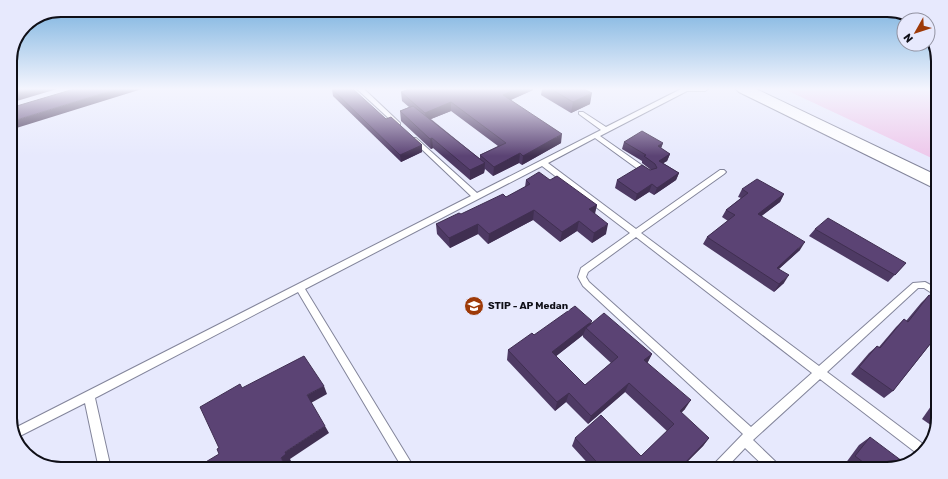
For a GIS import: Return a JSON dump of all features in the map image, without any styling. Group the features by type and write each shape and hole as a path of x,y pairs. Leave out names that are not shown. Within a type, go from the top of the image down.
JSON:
{"street":[{"path":"790,111 931,181"},
{"path":"811,111 931,169"}],"lane":[{"path":"384,111 401,127"},
{"path":"19,432 642,111"},
{"path":"581,113 606,130"},
{"path":"407,132 477,197"},
{"path":"596,136 650,174"},
{"path":"543,163 919,448"},
{"path":"722,172 637,234 584,270 582,273 583,280 748,437 769,462"},
{"path":"724,462 748,437 916,285 925,285 931,288"},
{"path":"300,288 405,462"},
{"path":"89,396 103,462"}],"shaded area":[{"path":"832,111 931,111 931,158"}],"building":[{"path":"17,111 45,111 17,120"},
{"path":"355,111 378,111 386,119 391,117 422,145 400,155"},
{"path":"400,111 420,111 485,163 470,170 432,138 430,139"},
{"path":"464,111 528,111 562,134 523,156 520,153 494,167 480,155 506,143"},
{"path":"642,131 663,143 658,146 670,154 659,161 679,173 657,188 652,184 637,194 617,180 642,165 650,170 657,168 655,164 644,156 646,155 624,142"},
{"path":"539,172 550,180 557,176 597,205 589,209 608,224 594,233 579,221 562,232 534,210 489,234 478,224 449,238 436,224 503,194 506,197 530,184 526,180"},
{"path":"757,179 784,194 758,214 805,242 777,268 789,275 779,284 707,237 735,215 726,210 748,193 742,189"},
{"path":"828,218 906,263 895,275 815,229"},
{"path":"929,295 931,296 931,343 893,391 859,367 877,346 880,348 904,319 908,322"},
{"path":"575,306 592,321 552,352 585,385 618,357 586,328 604,313 652,354 644,360 691,400 680,411 709,438 686,462 597,462 575,438 601,415 641,456 674,424 629,383 591,416 569,393 557,402 508,350 532,333 534,335"},
{"path":"304,356 324,386 307,395 325,426 285,452 286,454 281,458 283,462 206,462 219,454 217,449 219,448 200,407 240,384 242,388"},
{"path":"870,437 900,460 892,462 863,462 855,456"}],"place":[{"name":"STIP - AP Medan","path":"474,306"}]}
